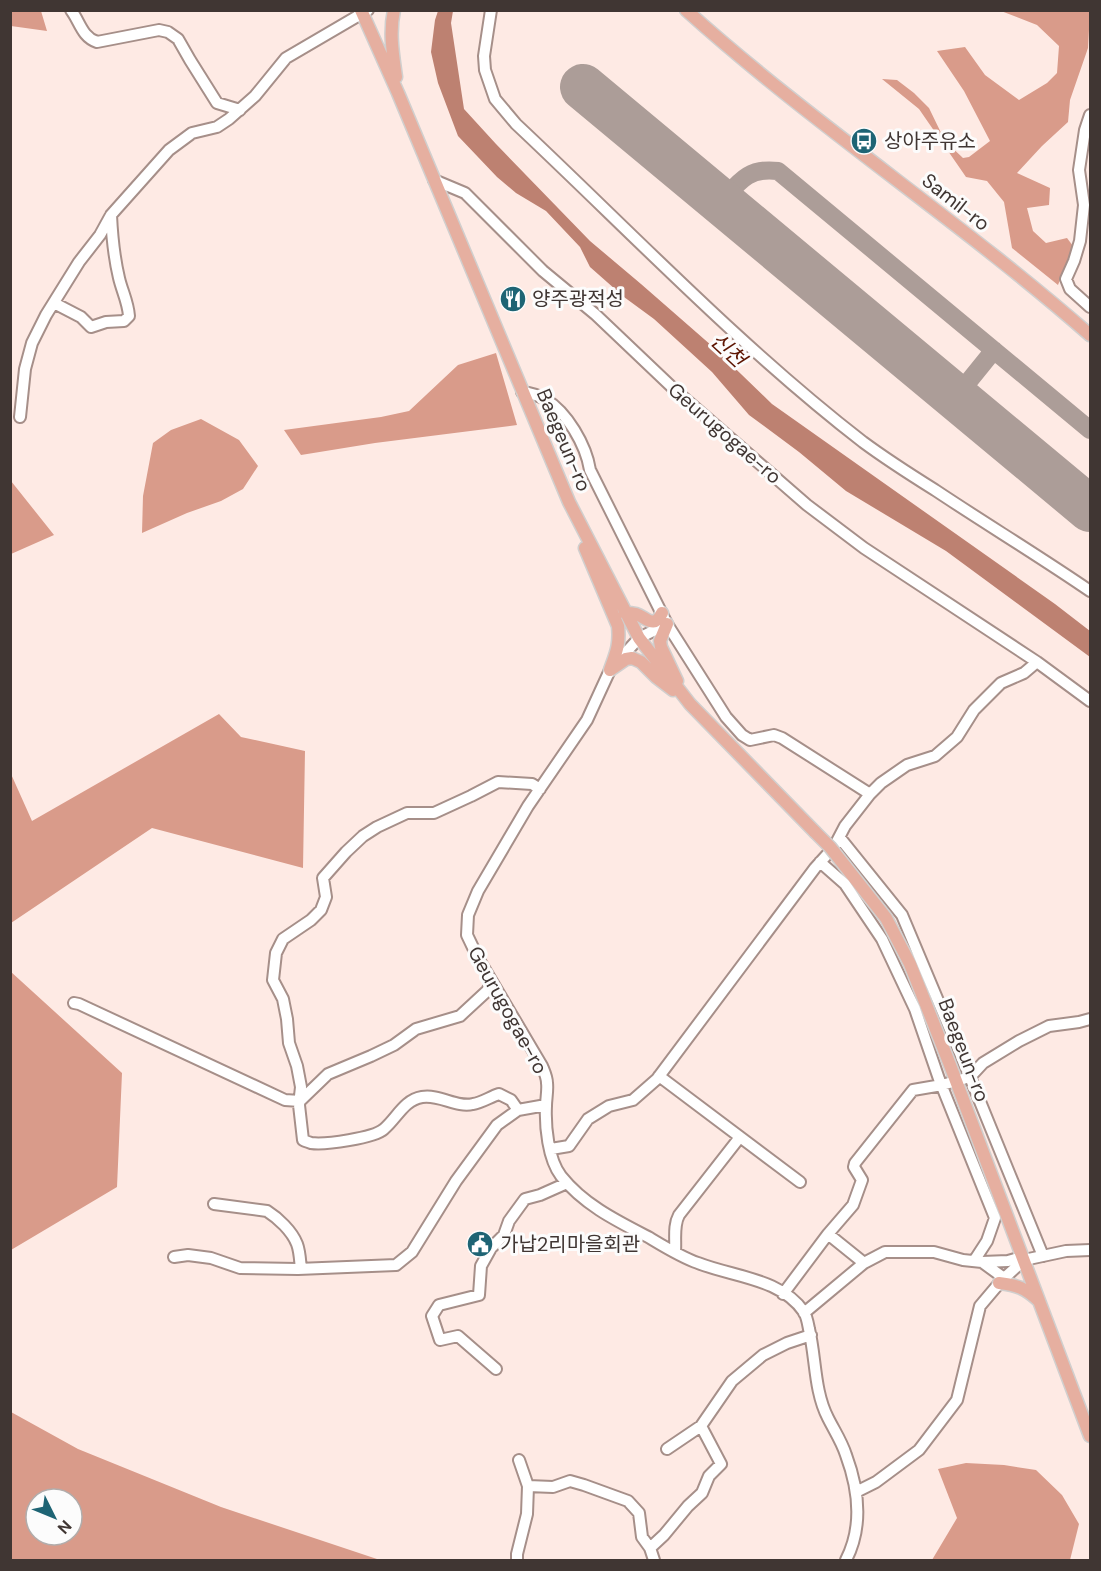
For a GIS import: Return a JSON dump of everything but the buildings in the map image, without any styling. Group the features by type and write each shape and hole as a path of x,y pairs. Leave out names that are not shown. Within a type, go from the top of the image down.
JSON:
{"main road":[{"path":"394,10 392,47 398,93"},
{"name":"Samil-ro","path":"686,10 764,78 1029,283 1090,335"},
{"name":"Baegeun-ro","path":"364,12 569,502 639,638 685,699 815,832 845,866 886,918 910,964 1090,1437"},
{"path":"569,502 588,557 618,626 620,639 610,670"},
{"path":"625,613 638,614 648,621 664,619 660,641 685,699"},
{"path":"610,670 626,659 633,658 641,662 656,677 685,699"},
{"path":"1002,1280 1018,1286 1039,1300"}],"street":[{"path":"71,10 89,39 97,42 159,30 168,32 178,39 217,103 240,110"},
{"path":"490,10 484,56 485,70 495,99 516,124 729,329 795,387 865,443 909,474 1052,564 1090,591"},
{"path":"20,417 27,358 32,343 79,262 100,235 111,215 169,150 192,133 217,128 255,96 286,58 364,12"},
{"path":"1090,115 1085,130 1079,170 1084,205 1080,242 1066,279 1070,290 1090,307"},
{"name":"Geurugogae-ro","path":"434,180 465,193 543,271 595,314 676,391 807,505 864,548 1037,662 1090,701"},
{"path":"54,303 81,317 92,327 106,322 124,321 129,316 112,242 111,215"},
{"path":"522,392 545,399 558,410 578,435 589,460 590,470 664,619 726,717 742,735 750,740 774,735 782,738 870,794"},
{"path":"639,638 664,619"},
{"name":"Geurugogae-ro","path":"639,638 610,670 587,720 528,806 478,891 468,915 467,935 478,958 542,1066 547,1083 546,1136 559,1173 567,1183 593,1207 675,1252 698,1264 766,1284 783,1294 804,1313"},
{"path":"551,1149 569,1146 588,1119 609,1106 633,1100 659,1076 837,842 845,826 870,794 881,783 907,765 935,756 957,737 974,710 1001,683 1024,673 1037,662"},
{"path":"518,1110 511,1100 499,1094 472,1105 435,1096 420,1097 401,1109 383,1130 373,1135 332,1143 312,1143 303,1140 301,1087 289,1043 283,999 273,980 276,953 283,939 311,920 321,910 326,897 322,878 363,836 407,813 434,813 498,782 532,784 540,789"},
{"path":"837,842 902,915 1042,1256"},
{"path":"820,862 845,884 882,939 915,1009 942,1085 995,1218 978,1261"},
{"path":"74,1003 285,1100 300,1101 328,1074 394,1045 416,1029 460,1016 487,991 492,982"},
{"path":"783,1294 853,1205 862,1180 854,1167 855,1163 913,1089 942,1085 970,1077 984,1063 1018,1041 1049,1026 1090,1019"},
{"path":"659,1076 800,1182"},
{"path":"174,1257 188,1255 211,1258 240,1268 301,1269 396,1265 412,1252 456,1181 497,1125 518,1110 546,1105"},
{"path":"675,1252 675,1223 679,1215 740,1137"},
{"path":"496,1370 458,1336 440,1341 432,1316 439,1305 479,1295 481,1266 491,1248 504,1235 509,1221 525,1199 567,1183"},
{"path":"214,1204 267,1211 273,1215 297,1242 301,1269"},
{"path":"828,1234 864,1263"},
{"path":"846,1560 855,1541 858,1527 856,1492 846,1453 826,1416 820,1396 811,1335 804,1313 864,1263 885,1252 934,1252 963,1260 1008,1261 1066,1251 1090,1250"},
{"path":"856,1492 876,1482 919,1450 957,1400 980,1306 1023,1258"},
{"path":"978,1261 1002,1280"},
{"path":"667,1449 701,1426 732,1381 763,1355 787,1343 811,1335"},
{"path":"650,1548 702,1493 709,1476 722,1464 701,1426"},
{"path":"517,1560 527,1514 528,1486 519,1460"},
{"path":"528,1486 553,1487 570,1481 628,1502 639,1513 642,1537 650,1548 654,1560"}],"shaded area":[{"path":"11,10 41,11 47,31 11,26"},
{"path":"438,11 453,11 451,23 464,109 590,241 712,346 772,404 1090,631 1090,657 946,551 846,491 749,415 712,372 654,319 624,297 590,267 580,247 546,211 516,193 497,177 458,136 438,83 431,52"},
{"path":"1001,11 1090,11 1088,48 1070,100 1068,122 1017,173 1050,188 1049,205 1027,208 1033,231 1046,243 1067,238 1073,246 1058,285 1012,248 1004,202 987,181 966,177 919,109 882,79 897,80 914,93 929,108 945,141 963,158 969,157 990,141 964,91 937,51 965,47 985,75 1019,100 1047,83 1057,73 1059,46 1037,25"},
{"path":"496,353 517,425 301,455 284,430 409,411 458,365"},
{"path":"201,419 239,440 258,466 243,489 221,501 142,533 143,496 153,443 171,430"},
{"path":"11,481 54,535 10,554"},
{"path":"219,714 241,737 305,751 303,868 152,828 11,923 11,774 32,821"},
{"path":"10,971 122,1073 117,1187 11,1250"},
{"path":"11,1412 78,1449 221,1507 380,1560 11,1560"},
{"path":"966,1463 1036,1470 1062,1495 1079,1524 1070,1560 932,1560 957,1518 938,1469"}],"taxiway":[{"path":"721,202 739,182 752,174 759,171 778,171 1090,430"},
{"path":"956,397 994,350"}],"runway":[{"path":"583,87 1090,509"}],"place":[{"name":"상아주유소","path":"864,141"},
{"name":"양주광적성","path":"513,299"},
{"name":"가납2리마을회관","path":"480,1244"}],"water label":[{"name":"신천","path":"728,350"}]}
